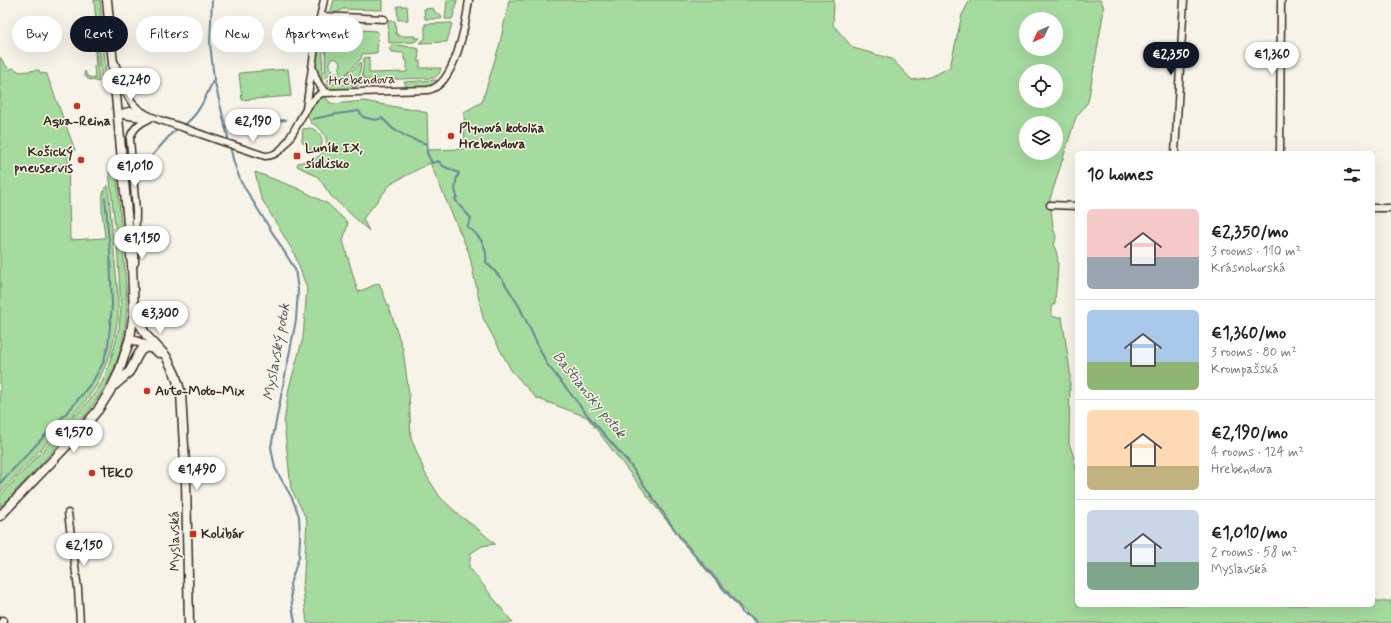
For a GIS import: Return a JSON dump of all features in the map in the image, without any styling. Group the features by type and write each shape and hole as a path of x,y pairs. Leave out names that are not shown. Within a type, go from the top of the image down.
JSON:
{"street":[{"name":"Myslavská","path":"107,0 130,244 134,312 146,335 164,352 177,378 181,393 187,497 189,623"},
{"path":"321,16 324,0"},
{"name":"Hrebendova","path":"146,113 158,119 222,142 265,156 270,156 286,146 306,109 316,98 326,92 428,90 437,87 445,79 452,66 461,39 469,0"},
{"path":"1175,151 1184,0"},
{"path":"1280,151 1281,0"},
{"path":"363,19 384,20"},
{"path":"306,109 315,52"},
{"path":"113,56 130,100 139,109 146,113"},
{"path":"312,67 316,81 326,92"},
{"path":"118,114 132,111 146,113"},
{"path":"118,114 149,120 158,119"},
{"path":"134,295 136,211 130,140 131,134 135,129 140,124 149,120"},
{"path":"1050,205 1075,206"},
{"path":"1375,208 1391,208"},
{"path":"0,516 82,430 103,404 119,372 130,338 134,312"},
{"name":"Myslavská","path":"130,338 151,348 171,365"},
{"path":"110,391 127,373 139,352 145,348 151,348"},
{"path":"68,513 78,589 80,623"}],"green space":[{"path":"94,0 100,0 101,16 96,16"},
{"path":"334,0 382,0 382,10 342,9 338,13 330,13"},
{"path":"447,0 457,0 452,19 445,19"},
{"path":"509,0 834,0 833,25 853,48 892,59 912,80 931,77 950,67 962,15 970,0 1101,0 1104,9 1088,102 1076,117 1063,158 1063,116 1019,116 1019,160 1062,160 1050,199 1053,228 1056,237 1054,246 1058,258 1055,304 1052,305 1052,317 1062,317 1070,371 1069,443 1075,463 1075,607 1375,607 1375,601 1391,601 1391,623 755,623 666,520 587,417 536,398 511,370 483,318 469,253 430,163 389,186 363,219 369,231 331,196 318,177 297,166 298,163 317,157 324,152 326,147 327,143 324,133 311,123 305,109 326,92 327,100 333,104 364,101 419,110 427,113 428,150 465,149 464,112 482,102 500,43"},
{"path":"397,6 407,6 408,20 398,20"},
{"path":"433,8 435,12 442,17 441,19 425,19 424,9"},
{"path":"388,21 395,21 396,34 398,34 398,36 415,36 414,38 420,38 414,42 389,43"},
{"path":"452,23 447,42 419,43 425,39 425,24"},
{"path":"363,30 378,32 377,53 362,54 361,59 339,81 327,81 340,70 341,64 337,59 331,60 329,66 333,70 325,79 326,52 363,52"},
{"path":"392,45 419,49 418,61 420,61 420,68 441,68 440,72 433,78 365,80 365,78 362,78 364,58 369,57 369,73 407,72 407,60 404,60 404,53 391,52 389,48"},
{"path":"95,52 96,52 99,82 88,79 84,75 85,71 87,76 95,79 94,66 96,65"},
{"path":"99,52 104,52 107,82 102,85"},
{"path":"318,52 323,52 322,82 320,82 316,67"},
{"path":"0,57 9,70 13,68 20,72 39,70 40,73 47,74 75,150 68,153 70,240 105,238 102,202 105,189 108,185 118,295 118,319 111,352 97,385 84,403 0,493"},
{"path":"361,62 359,80 341,81"},
{"path":"288,69 291,96 242,100 239,73"},
{"path":"437,80 439,82 435,84 420,87 407,87 404,82"},
{"path":"327,84 359,84 354,89 339,90 328,88 325,86"},
{"path":"310,128 319,133 322,138 322,145 320,148 312,152 307,147 309,145 306,142 304,144 302,141 303,129"},
{"path":"113,171 117,180 127,302 123,340 118,359 101,394 90,409 78,424 0,507 0,496 86,404 100,386 105,376 119,328 121,308 117,244 109,172"},
{"path":"255,172 297,188 328,204 348,223 343,241 358,292 379,283 403,350 409,394 411,438 426,475 440,497 459,515 495,544 482,546 471,553 469,567 513,623 307,623 303,590 307,520 291,488 284,423 289,388 303,338 307,288 294,253 261,198"}],"waterway":[{"name":"Myslavský potok","path":"212,0 210,43 214,79 234,163 241,182 295,269 298,290 296,320 271,447 275,468 292,498 299,516 299,557 290,584 295,623"},
{"path":"183,126 198,111 214,79"},
{"name":"Baštiansky potok","path":"313,119 359,111 363,117 375,120 382,118 393,129 409,138 427,144 427,153 432,163 438,161 443,166 459,173 455,188 457,197 455,199 471,218 467,227 475,233 482,242 486,251 486,262 502,279 519,306 547,364 589,417 629,463 683,542 740,608 743,614 753,618 757,623"},
{"name":"Baštiansky potok","path":"225,127 286,120"},
{"path":"136,174 172,133 179,128"},
{"path":"0,483 71,408 93,381 103,363 108,346 112,305 110,252 105,198"}],"place":[{"name":"Aqua-Reina","path":"77,106"},
{"name":"Plynová kotolňa Hrebendova","path":"451,136"},
{"name":"Luník IX, sídlisko","path":"297,156"},
{"name":"Košický pneuservis","path":"81,160"},
{"name":"Auto-Moto-Mix","path":"147,391"},
{"name":"TEKO","path":"92,473"},
{"name":"Kolibár","path":"193,534"}]}
